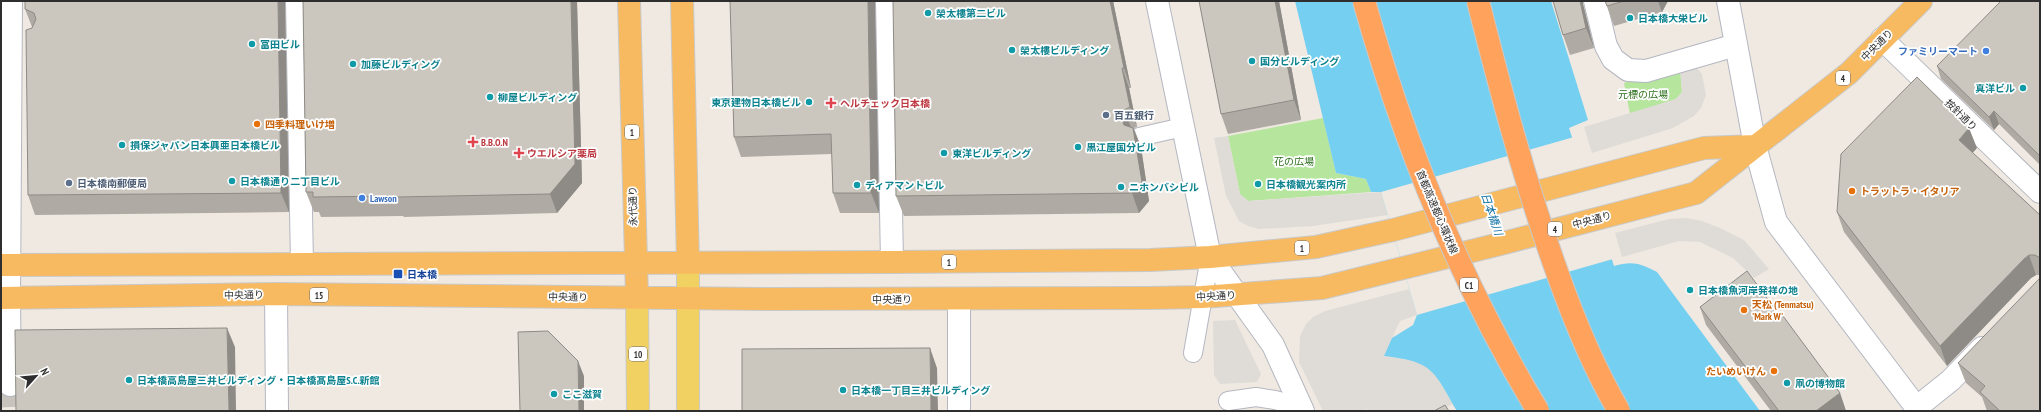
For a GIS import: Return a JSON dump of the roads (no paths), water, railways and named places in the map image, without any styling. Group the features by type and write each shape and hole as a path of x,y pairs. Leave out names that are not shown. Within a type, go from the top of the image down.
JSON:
{"highway":[{"name":"永代通り","path":"629,1 637,298"},
{"path":"5,265 688,263 682,1"},
{"name":"首都高速都心環状線","path":"1364,1 1389,84 1432,204 1473,293 1538,411"},
{"path":"1478,1 1510,127 1539,222 1583,338 1597,371 1618,411"},
{"name":"中央通り","path":"5,298 276,294 637,298 959,299 1202,297 1322,288 1500,244 1696,192 1849,73 1922,1"},
{"name":"1","path":"688,263 1150,260 1210,257 1316,247 1393,230 1704,148 1756,146"}],"main road":[{"path":"688,263 686,298 688,411"},
{"name":"永代通り","path":"637,298 638,411"}],"street":[{"path":"10,385 5,298 5,265 19,39 11,1"},
{"path":"887,1 895,70 892,262"},
{"path":"1157,1 1210,257 1273,345 1302,409"},
{"path":"1595,1 1606,46 1613,59 1628,70 1646,71 1736,45"},
{"path":"1728,1 1756,146 1776,222 1917,410 1951,380 1998,331"},
{"path":"302,5 302,264"},
{"name":"按針通り","path":"1882,39 2040,192"},
{"path":"276,294 276,411"},
{"path":"959,299 960,411"}],"lane":[{"path":"1139,137 1183,127"},
{"path":"1193,353 1210,257"},
{"path":"1228,401 1256,397 1275,400 1302,409"}],"water":[{"name":"日本橋川","path":"1295,1 1551,1 1588,120 1569,128 1614,266 1631,263 1657,272 1760,411 1457,411 1437,377 1430,370 1413,361 1384,356 1392,338 1413,325 1417,315 1381,192 1371,192 1366,179 1336,173"}],"tunnel":[{"path":"10,385 11,411"}],"place":[{"name":"榮太樓第二ビル","path":"928,13"},
{"name":"日本橋大栄ビル","path":"1630,18"},
{"name":"冨田ビル","path":"252,44"},
{"name":"榮太樓ビルディング","path":"1012,50"},
{"name":"ファミリーマート","path":"1986,51"},
{"name":"国分ビルディング","path":"1252,61"},
{"name":"加藤ビルディング","path":"353,64"},
{"name":"真洋ビル","path":"2023,88"},
{"name":"柳屋ビルディング","path":"490,97"},
{"name":"東京建物日本橋ビル","path":"809,102"},
{"name":"ヘルチェック日本橋","path":"831,103"},
{"name":"百五銀行","path":"1106,115"},
{"name":"四季料理いけ増","path":"257,124"},
{"name":"B.B.O.N","path":"473,142"},
{"name":"損保ジャパン日本興亜日本橋ビル","path":"122,145"},
{"name":"黒江屋国分ビル","path":"1078,147"},
{"name":"ウエルシア薬局","path":"519,153"},
{"name":"東洋ビルディング","path":"944,153"},
{"name":"日本橋通り二丁目ビル","path":"232,181"},
{"name":"日本橋南郵便局","path":"69,183"},
{"name":"日本橋観光案内所","path":"1258,184"},
{"name":"ディアマントビル","path":"857,185"},
{"name":"ニホンバシビル","path":"1121,187"},
{"name":"トラットラ・イタリア","path":"1852,191"},
{"name":"Lawson","path":"362,198"},
{"name":"日本橋","path":"398,274"},
{"name":"日本橋魚河岸発祥の地","path":"1690,290"},
{"name":"天松 (Tenmatsu) 'Mark W'","path":"1744,310"},
{"name":"たいめいけん","path":"1774,371"},
{"name":"日本橋高島屋三井ビルディング・日本橋髙島屋S.C.新館","path":"129,380"},
{"name":"凧の博物館","path":"1787,383"},
{"name":"日本橋一丁目三井ビルディング","path":"843,390"},
{"name":"ここ滋賀","path":"554,394"}],"park label":[{"name":"元標の広場","path":"1643,94"},
{"name":"花の広場","path":"1294,161"}]}
